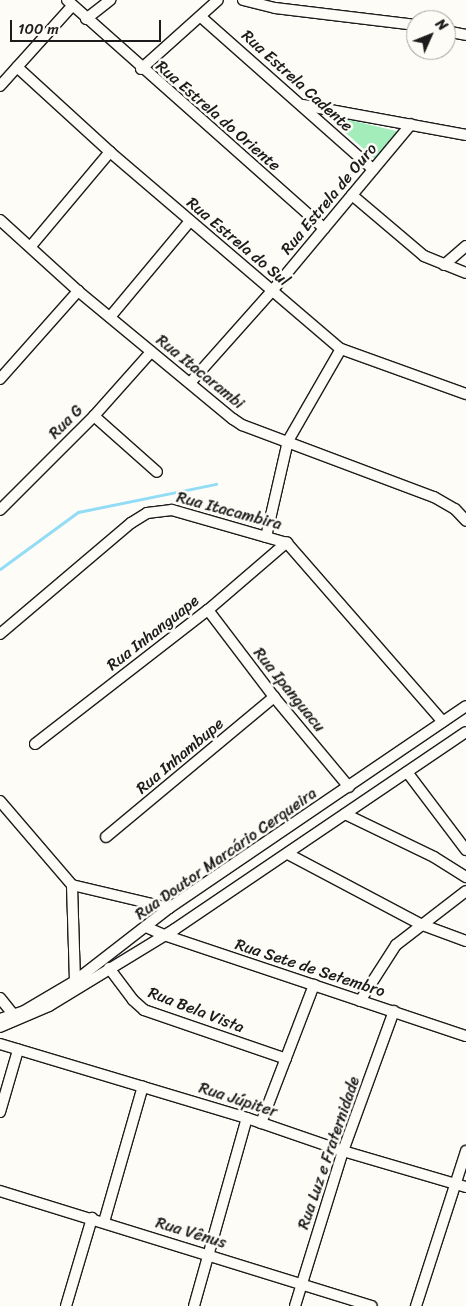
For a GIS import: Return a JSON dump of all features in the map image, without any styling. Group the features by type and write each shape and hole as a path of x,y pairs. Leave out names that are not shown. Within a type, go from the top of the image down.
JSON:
{"street":[{"path":"86,19 110,0"},
{"path":"141,68 218,0"},
{"path":"243,0 275,8 406,24"},
{"path":"0,86 69,3"},
{"name":"Rua Estrela do Oriente","path":"69,3 324,228"},
{"name":"Rua Estrela Cadente","path":"201,17 302,104 373,169"},
{"name":"Rua Estrela do Sul","path":"17,67 110,152 342,349 466,394"},
{"path":"302,104 466,135"},
{"name":"Rua Estrela de Ouro","path":"190,383 272,291 411,124"},
{"path":"31,246 110,152"},
{"path":"352,195 424,256 466,274"},
{"name":"Rua Itacarambi","path":"0,220 31,246 78,291 221,410 242,425 434,497 454,509 466,521"},
{"path":"110,317 190,221"},
{"path":"444,265 466,246"},
{"path":"0,379 78,291"},
{"path":"266,537 288,441 342,349"},
{"name":"Rua G","path":"0,510 94,416 151,352"},
{"path":"94,416 156,472"},
{"name":"Rua Itacambira","path":"0,634 132,523 147,513 172,510 286,542 443,722"},
{"name":"Rua Inhanguape","path":"35,744 208,610 286,542"},
{"name":"Rua Ipanguacu","path":"208,610 274,697 349,787"},
{"name":"Rua Inhambupe","path":"106,837 274,697"},
{"name":"Rua Doutor Marcário Cerqueira","path":"0,1020 75,981 169,908 466,707"},
{"name":"Rua Doutor Marcário Cerqueira","path":"0,1028 49,1006 164,936 466,732"},
{"path":"407,772 466,850"},
{"path":"0,801 72,885 169,908"},
{"path":"345,814 434,856 466,877"},
{"path":"288,854 420,924 466,941"},
{"path":"72,885 75,981"},
{"path":"360,1001 389,954 420,924 466,891"},
{"name":"Rua Sete de Setembro","path":"146,927 164,936 466,1036"},
{"name":"Rua Bela Vista","path":"109,968 133,1000 144,1010 286,1059"},
{"path":"261,1123 314,985"},
{"path":"0,998 14,1014"},
{"name":"Rua Luz e Fraternidade","path":"295,1306 343,1151 394,1011"},
{"name":"Rua Júpiter","path":"0,1044 247,1118 343,1151 466,1187"},
{"path":"0,1112 18,1050"},
{"path":"104,1222 142,1086"},
{"path":"194,1306 247,1118"},
{"path":"416,1306 466,1151"},
{"name":"Rua Vênus","path":"0,1191 372,1306"},
{"path":"66,1306 92,1218"}],"green space":[{"path":"325,114 400,132 377,161"}],"waterway":[{"path":"0,569 78,512 216,484"}]}
